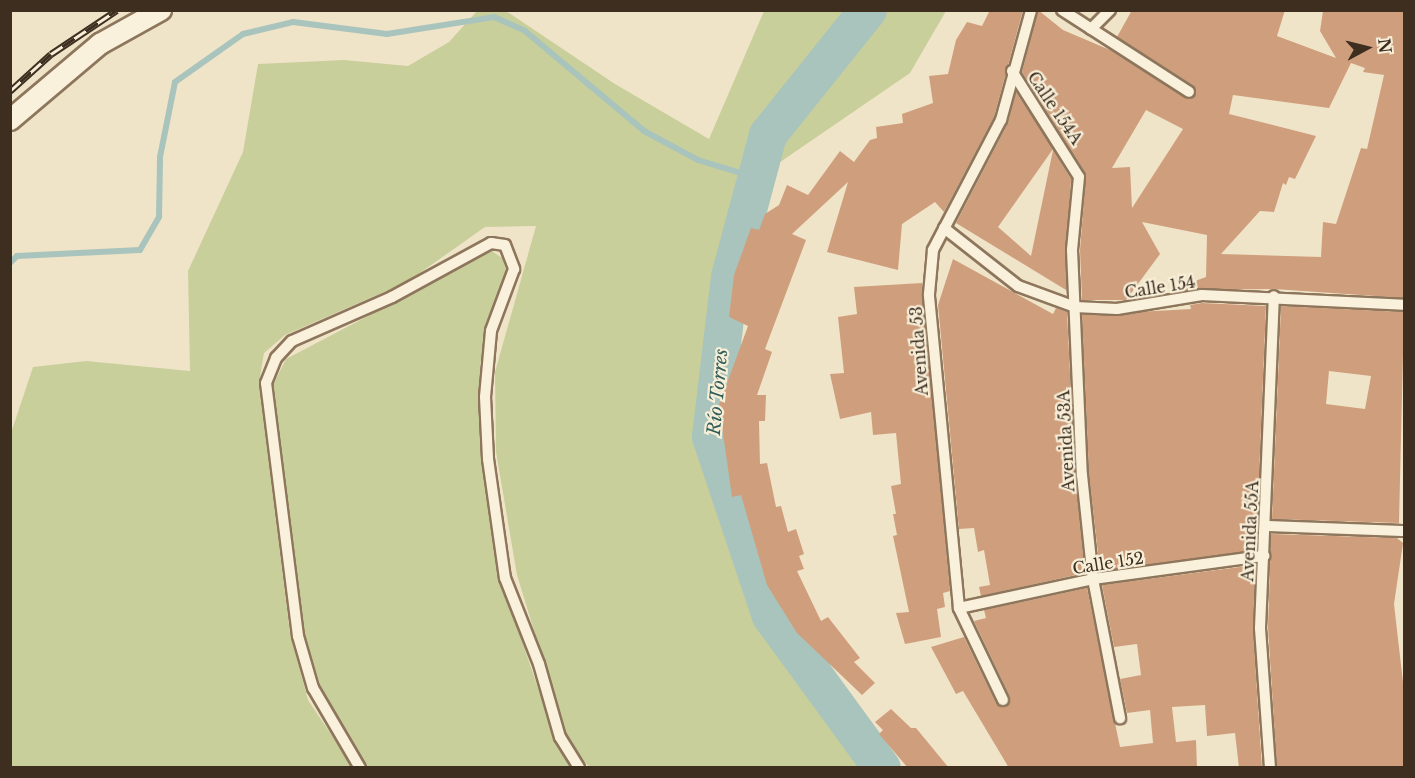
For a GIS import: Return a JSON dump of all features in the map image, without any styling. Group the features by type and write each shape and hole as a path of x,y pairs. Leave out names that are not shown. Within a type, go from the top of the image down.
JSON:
{"street":[{"path":"10,120 100,44 161,10"}],"lane":[{"name":"Avenida 53","path":"1003,700 959,608 929,294 933,250 1000,120 1031,10"},
{"path":"1062,10 1189,92"},
{"path":"1091,29 1110,10"},
{"name":"Calle 154A","path":"1012,71 1073,161"},
{"name":"Avenida 53A","path":"1073,161 1079,177 1072,250 1082,475 1093,579 1120,717"},
{"name":"Calle 154","path":"944,228 1018,286 1075,307 1117,309 1202,295 1274,296 1404,305"},
{"path":"360,768 313,688 298,636 266,383 276,358 292,341 392,297 491,243 505,245 514,269 492,331 485,397 488,459 506,578 539,664 560,737 579,768"},
{"name":"Avenida 55A","path":"1270,768 1260,628 1274,296"},
{"path":"1266,526 1404,531"},
{"name":"Calle 152","path":"959,608 1093,579 1264,556"}],"green space":[{"path":"477,11 506,11 615,84 709,139 764,11 946,11 910,73 757,178 730,277 711,437 771,616 882,767 589,767 567,739 517,575 496,452 495,372 536,226 485,227 407,282 285,335 264,353 259,383 290,633 308,700 353,767 11,768 10,436 33,367 86,361 190,371 188,271 243,152 258,64 344,60 408,66 449,42"},
{"path":"492,251 502,258 506,270 480,365 481,460 502,583 559,749 570,767 366,767 322,691 305,636 273,385 286,359"}],"building":[{"path":"990,10 1023,10 994,117 944,212 935,202 902,224 898,270 827,252 848,182 792,234 806,240 765,349 772,352 757,395 766,395 765,421 759,421 760,464 767,463 776,507 781,506 788,532 796,529 804,554 799,556 804,569 797,571 821,621 828,617 860,658 854,662 875,683 862,695 797,633 767,585 741,495 732,497 719,405 748,326 729,317 734,275 751,228 759,230 765,214 779,205 787,185 808,195 840,151 854,162 870,140 877,138 876,127 903,123 902,114 933,103 929,76 948,74 956,40 967,22 982,26"},
{"path":"1038,10 1063,30 1110,50 1189,99 1196,93 1194,86 1117,37 1132,10 1285,10 1277,36 1336,58 1320,31 1323,11 1404,10 1404,298 1274,289 1185,290 1184,285 1206,277 1207,235 1142,222 1160,254 1126,300 1082,300 1080,250 1086,174 1022,72","holes":["1351,63 1365,68 1363,72 1384,75 1367,149 1361,148 1336,224 1323,222 1321,257 1221,254 1260,211 1274,212 1283,183 1286,185 1289,177 1295,179 1316,136 1229,114 1233,95 1329,108","1146,110 1183,129 1132,208 1130,167 1112,168"]},
{"path":"1016,92 1053,149 998,227 1031,256 1053,150 1071,179 1066,290 956,223 1008,123"},
{"path":"953,259 1053,314 1056,308 1067,312 1075,475 1085,573 981,596 979,587 990,585 984,550 978,552 974,528 959,529 938,305"},
{"path":"922,283 950,591 943,593 945,607 937,609 941,637 905,644 896,613 909,612 893,536 897,535 891,486 901,484 896,433 873,435 871,412 840,419 830,374 844,373 838,317 857,314 854,287"},
{"path":"1202,303 1266,306 1256,550 1100,571 1089,474 1082,315 1191,309 1190,305"},
{"path":"1281,306 1404,312 1399,523 1272,519","holes":["1329,371 1371,376 1365,409 1326,404"]},
{"path":"1271,534 1397,538 1403,543 1394,604 1404,691 1404,768 1277,768 1268,628"},
{"path":"1255,565 1253,629 1262,768 1239,768 1235,733 1207,736 1205,705 1172,707 1176,742 1196,740 1197,768 1009,768 963,691 956,694 931,647 964,637 996,703 1006,707 1010,697 974,621 986,618 984,610 1087,588 1120,747 1153,743 1150,710 1127,713 1120,679 1141,675 1137,644 1114,647 1102,585"},
{"path":"891,709 911,728 916,728 949,768 908,768 879,734 883,730 875,722"}],"waterway":[{"name":"Río Torres","path":"868,10 768,135 730,277 711,437 771,616 882,768"},
{"path":"10,263 17,256 140,250 159,217 160,157 175,82 243,34 293,22 387,34 494,17 525,31 644,131 698,160 757,178"}],"railway":[{"path":"10,91 51,54 117,10"}]}
